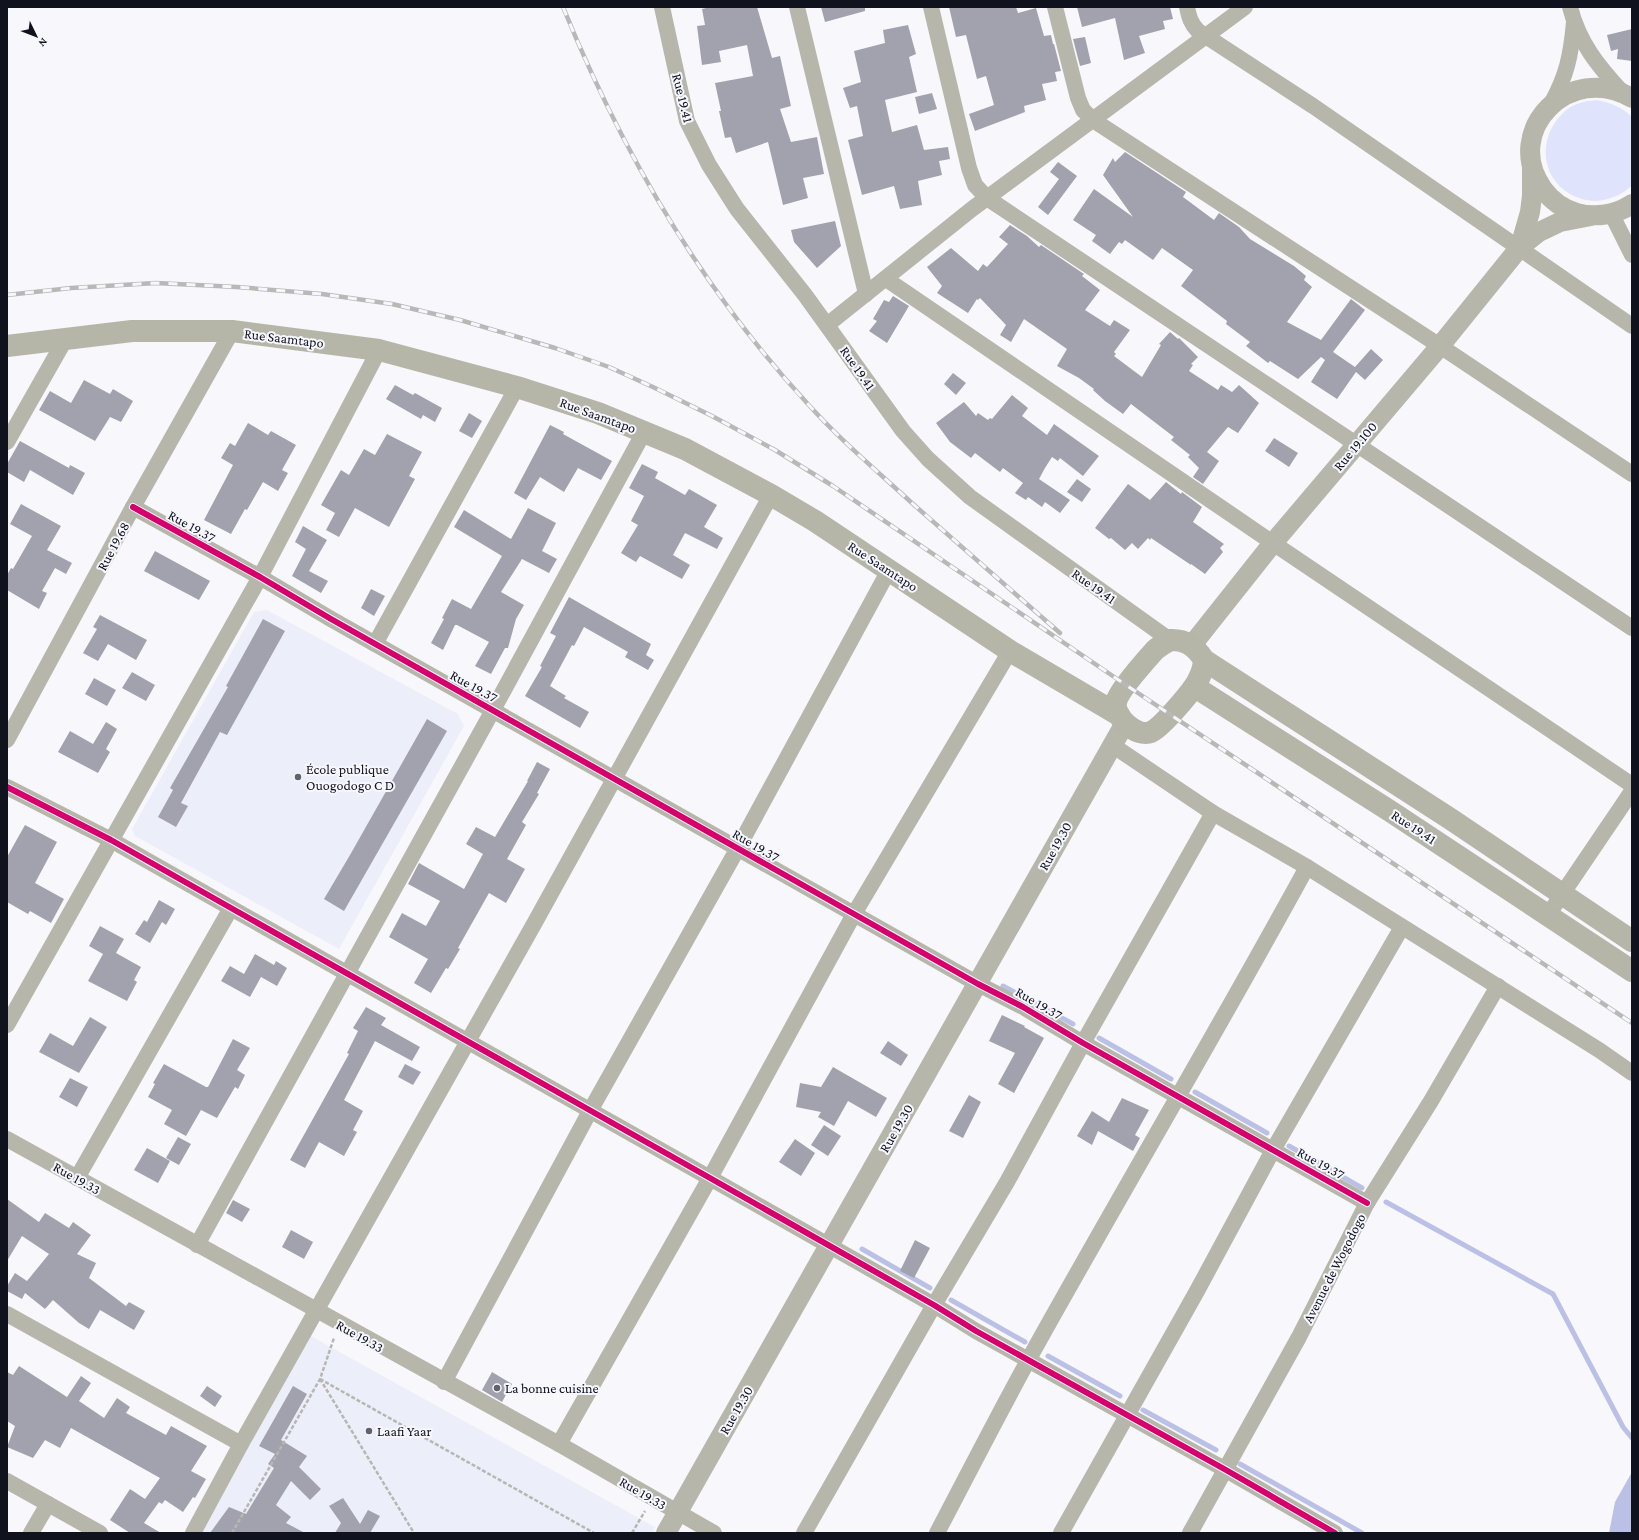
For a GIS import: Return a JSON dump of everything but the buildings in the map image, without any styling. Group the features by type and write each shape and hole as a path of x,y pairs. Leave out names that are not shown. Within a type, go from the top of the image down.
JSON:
{"main road":[{"name":"Rue Saamtapo","path":"7,346 132,331 232,331 379,350 517,387 598,413 644,432 685,450 771,495 889,570 1010,651 1122,719 1132,728 1142,732 1151,732 1171,714 1195,687"},
{"name":"Rue 19.41","path":"1170,640 1178,640 1198,652 1632,941"},
{"path":"1122,719 1116,707 1117,700 1126,685 1156,650 1170,640"},
{"path":"1195,687 1204,668 1198,652"},
{"name":"Rue 19.41","path":"1195,687 1239,714 1632,971"}],"street":[{"name":"Rue 19.41","path":"662,7 687,121 709,165 737,208 827,325 903,431 928,459 970,497 1170,640"},
{"path":"797,7 866,294"},
{"path":"931,7 968,168 975,185 987,198 1632,628"},
{"path":"1055,7 1078,98 1084,110 1093,120 1440,346 1632,474"},
{"path":"1187,7 1190,20 1194,27 1206,36 1313,106 1632,326"},
{"path":"827,325 987,198 1245,7"},
{"path":"1572,15 1587,50 1599,67 1630,97"},
{"path":"1572,15 1571,50 1567,70 1561,87 1550,106 1543,114 1534,133 1531,143 1532,164 1539,184 1553,200 1571,211 1591,216"},
{"path":"1550,106 1566,94 1585,88 1604,88 1630,97"},
{"name":"Rue 19.100","path":"1520,248 1530,212 1532,196 1532,164"},
{"name":"Rue 19.100","path":"1198,652 1273,543 1440,346 1520,248 1539,232 1560,222 1611,213 1632,204"},
{"path":"1611,213 1632,255"},
{"path":"886,279 1273,543 1632,785"},
{"name":"Rue 19.68","path":"7,740 133,507 232,331"},
{"path":"7,442 66,338"},
{"path":"7,1025 260,577 379,350"},
{"path":"375,644 517,387"},
{"path":"197,1245 493,710 644,432"},
{"path":"193,1533 241,1444 771,495"},
{"name":"Rue 19.37","path":"133,507 260,577 375,644 978,984 1022,1006 1083,1043 1367,1203"},
{"path":"444,1382 590,1111 738,848 889,570"},
{"path":"559,1444 710,1178 854,914 1010,651"},
{"name":"Rue 19.30","path":"666,1533 1112,745 1122,719"},
{"path":"1112,745 1214,813 1307,867 1599,1050 1632,1073"},
{"path":"7,787 111,840 1335,1533"},
{"path":"1548,915 1632,791"},
{"path":"804,1533 934,1305 1007,1182 1083,1043 1214,813"},
{"path":"937,1533 1029,1359 1238,993 1307,867"},
{"path":"77,1178 231,908"},
{"path":"1060,1533 1197,1291 1273,1150 1402,927"},
{"name":"Avenue de Wogodogo","path":"1190,1533 1299,1337 1367,1203 1431,1101 1498,986"},
{"name":"Rue 19.33","path":"7,1139 250,1273 316,1312 559,1444 714,1533"},
{"path":"7,1314 241,1444"},
{"path":"7,1481 100,1533"},
{"path":"31,1533 48,1504"}],"path":[{"path":"232,1533 320,1378 339,1324"},
{"path":"320,1378 414,1533"},
{"path":"320,1378 594,1533"},
{"path":"632,1533 652,1498"}],"shaded area":[{"path":"1597,100 1616,106 1632,117 1632,185 1624,192 1614,197 1594,201 1579,198 1567,192 1557,183 1550,173 1546,160 1546,147 1549,134 1556,121 1565,111 1577,104"},
{"name":"École publique Ouogodogo C D","path":"267,610 458,714 464,726 339,949 135,836 132,829 254,612"},
{"name":"Laafi Yaar","path":"309,1335 655,1527 652,1533 199,1533"},
{"path":"1632,1472 1632,1533 1609,1533 1615,1502"}],"waterway":[{"path":"1003,986 1073,1024"},
{"path":"1099,1038 1171,1079"},
{"path":"1195,1092 1267,1133"},
{"path":"1289,1146 1362,1188"},
{"path":"1386,1202 1553,1294 1623,1427 1632,1438"},
{"path":"862,1249 930,1288"},
{"path":"951,1300 1025,1342"},
{"path":"1048,1356 1120,1396"},
{"path":"1143,1410 1216,1450"},
{"path":"1240,1464 1362,1533"}],"railway":[{"path":"563,7 586,61 638,166 667,216 732,313 807,403 846,443 1060,633"},
{"path":"7,295 71,288 156,283 237,287 322,294 392,304 460,320 555,348 609,367 712,416 775,450 833,486 1126,685 1632,1023"}],"cycle path":[{"path":"133,507 260,577 331,619 978,984 1023,1007 1083,1043 1367,1203"},
{"path":"7,787 111,840 1335,1533"}],"place":[{"name":"École publique Ouogodogo C D","path":"298,777"},
{"name":"La bonne cuisine","path":"497,1388"},
{"name":"Laafi Yaar","path":"369,1431"}]}
